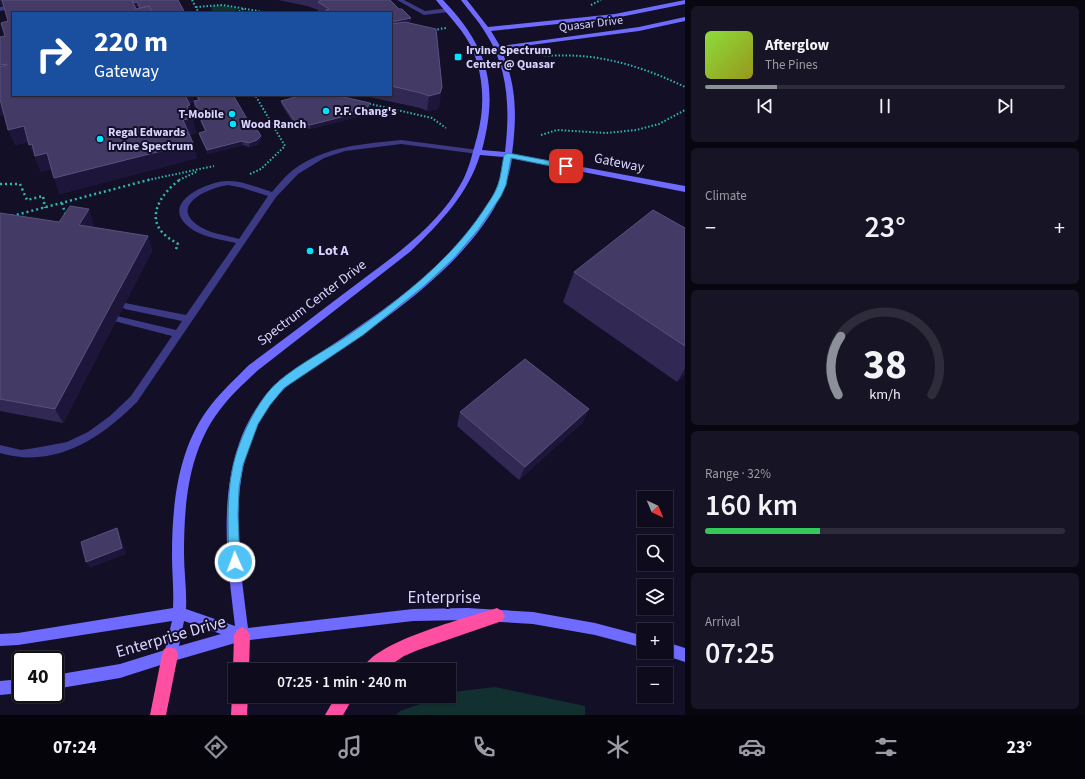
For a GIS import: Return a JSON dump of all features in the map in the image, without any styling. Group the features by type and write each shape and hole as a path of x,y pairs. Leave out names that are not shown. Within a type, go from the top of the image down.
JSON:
{"highway":[{"path":"378,663 416,643 497,616"},
{"path":"241,663 242,635"},
{"path":"158,715 170,655"},
{"path":"239,715 240,703"},
{"path":"333,715 341,703"}],"street":[{"name":"Spectrum Center Drive","path":"170,655 179,613 178,524 181,490 189,456 209,416 236,382 390,264 431,227 462,189 469,176 486,125 487,99 485,78 473,44 463,28 439,0"},
{"path":"242,635 235,562 233,515 234,488 238,465 254,422 280,385 359,332 421,284 451,256 476,228 497,196 502,185 508,155 512,121 512,100 507,72 498,48 487,29 464,0"},
{"name":"Quasar Drive","path":"487,29 615,16 685,2"},
{"name":"Quasar Drive","path":"498,48 616,33 664,25 685,19"},
{"name":"Gateway","path":"478,152 508,155 685,189"},
{"name":"Enterprise Drive","path":"0,640 18,639 179,613 242,635"},
{"name":"Enterprise","path":"242,635 413,615 436,614 497,616 566,623 637,640"},
{"name":"Enterprise Drive","path":"64,680 120,671 242,635"},
{"path":"673,651 685,655"},
{"path":"0,688 12,687"}],"lane":[{"path":"400,0 424,13 449,10"},
{"path":"0,9 22,4"},
{"path":"0,449 22,454 53,450 73,445 96,432 134,399 273,195 294,172 321,156 354,147 401,142 478,152"},
{"path":"241,242 194,227 186,218 184,213 186,203 193,195 201,190 228,183 246,186 273,195"},
{"path":"125,306 188,319"},
{"path":"117,319 178,334"}],"path":[{"path":"192,0 198,12"},
{"path":"591,6 601,0"},
{"path":"196,7 220,3 264,12"},
{"path":"238,12 246,8"},
{"path":"428,31 449,27"},
{"path":"540,55 587,56 626,63 650,71 685,87"},
{"path":"248,175 261,169 286,146 256,96"},
{"path":"365,102 432,118 446,128"},
{"path":"540,135 557,130 606,133 636,130 660,124 685,110"},
{"path":"10,216 161,177 214,166 217,172"},
{"path":"0,184 20,184 27,200 43,196 45,208"},
{"path":"62,203 66,218"}],"green space":[{"path":"214,5 221,5 239,9 233,12 213,12 211,7"},
{"path":"495,687 585,706 585,715 396,715 400,711 423,703 456,703 456,692"}],"building":[{"name":"Regal Edwards Irvine Spectrum","path":"2,0 132,0 136,9 149,6 152,12 12,12 12,96 186,96 190,105 187,106 193,118 183,120 193,143 54,178 47,153 35,156 32,144 29,145 24,126 8,130 0,99 0,67 7,64 0,65 0,37 5,36 1,23 8,21"},
{"path":"132,0 178,0 184,12 152,12 149,6 140,8 137,2 133,3"},
{"path":"321,0 390,0 411,18 392,21 392,12 327,12 326,10 329,9 318,2"},
{"path":"405,22 436,29 442,87 440,93 429,96 392,86 392,24"},
{"path":"197,96 234,96 253,129 258,131 261,136 257,140 249,143 242,141 207,150 199,133 206,131 194,101 199,100"},
{"name":"P.F. Chang's","path":"299,96 339,96 370,103 365,111 310,125 295,121 281,101"},
{"path":"70,206 89,209 79,225 148,236 55,409 0,399 0,213 59,222"},
{"path":"653,210 685,228 685,346 574,272"},
{"path":"525,359 589,409 525,467 460,412"},
{"path":"117,528 122,548 86,562 81,542"}],"place":[{"name":"Irvine Spectrum Center @ Quasar","path":"458,57"},
{"name":"P.F. Chang's","path":"326,111"},
{"name":"T-Mobile","path":"232,114"},
{"name":"Wood Ranch","path":"233,124"},
{"name":"Regal Edwards Irvine Spectrum","path":"100,139"},
{"name":"Lot A","path":"310,251"}],"route":[{"path":"235,562 233,515 234,488 238,465 254,422 280,385 359,332 421,284 451,256 476,228 497,196 502,185 508,155 566,166"}]}
